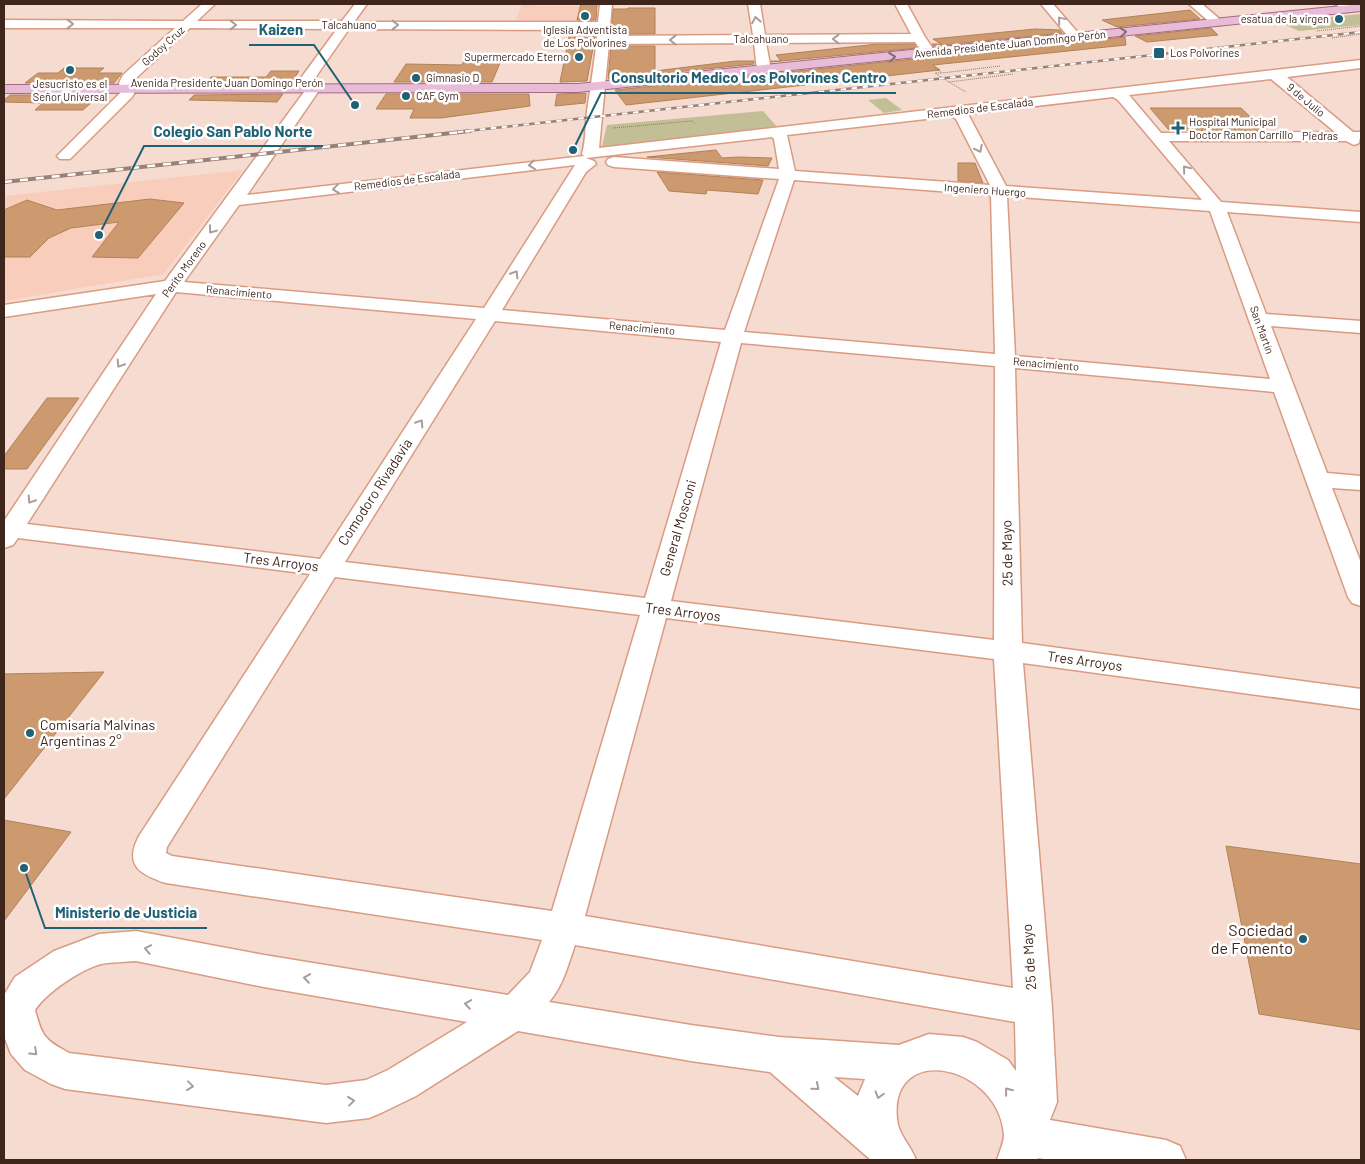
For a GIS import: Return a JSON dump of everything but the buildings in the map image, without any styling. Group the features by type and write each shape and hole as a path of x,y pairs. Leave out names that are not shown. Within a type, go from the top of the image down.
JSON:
{"main road":[{"name":"Avenida Presidente Juan Domingo Perón","path":"4,88 310,85 578,88 930,53 1350,6"},
{"name":"Avenida Presidente Juan Domingo Perón","path":"4,83 127,86"}],"street":[{"name":"Godoy Cruz","path":"65,156 127,94 128,78 209,4"},
{"name":"Perito Moreno","path":"6,533 171,286 234,201 310,85 308,78 361,4"},
{"path":"596,158 593,143 594,113 599,86 606,4"},
{"path":"754,4 764,70"},
{"path":"901,4 919,38 930,53"},
{"path":"1046,4 1075,37"},
{"path":"1195,4 1217,22"},
{"path":"4,37 36,14"},
{"name":"Talcahuano","path":"4,24 604,26"},
{"name":"Talcahuano","path":"603,40 919,38"},
{"name":"Remedios de Escalada","path":"234,201 1120,95 1361,64"},
{"name":"Remedios de Escalada","path":"1276,76 1361,69"},
{"name":"9 de Julio","path":"1276,76 1355,136 1361,146"},
{"name":"San Martín","path":"1120,95 1159,137 1217,207 1361,597"},
{"name":"25 de Mayo","path":"958,114 998,185 999,191 1005,361 1008,651 1033,1008 1037,1102 1020,1148"},
{"name":"General Mosconi","path":"10,1011 24,1042 39,1057 65,1071 326,1104 369,1099 402,1083 516,1012 544,982 564,928 733,336 788,175 778,135"},
{"name":"Piedras","path":"1159,137 1355,136"},
{"name":"Ingeniero Huergo","path":"596,158 788,175 1361,217"},
{"name":"Comodoro Rivadavia","path":"564,928 166,869 150,859 151,845 580,169 596,158"},
{"name":"Renacimiento","path":"4,311 171,286 1282,386"},
{"path":"1257,319 1361,327"},
{"path":"1316,479 1361,483"},
{"name":"Tres Arroyos","path":"6,533 327,567 1008,651 1361,699"},
{"path":"564,928 1033,1008"},
{"path":"10,1011 28,989 68,962 99,949 136,946 264,971 691,1043 779,1055 900,1063"},
{"path":"890,1152 876,1121 877,1098 885,1078 900,1063 929,1052 963,1055 994,1073 1016,1102 1020,1148 1166,1160"},
{"path":"779,1055 890,1152"}],"path":[{"path":"1317,31 1361,26"},
{"path":"1332,38 1361,34"},
{"path":"942,73 935,73 970,95"},
{"path":"949,82 1013,74"},
{"path":"610,136 614,124"}],"shaded area":[{"path":"522,4 535,4 535,6 597,6 593,22 515,22"},
{"path":"1361,14 1361,25 1299,31 1279,22"},
{"path":"886,98 902,110 884,113 868,100"},
{"path":"763,111 779,129 611,148 602,146 607,125"},
{"path":"243,170 164,274 4,301 4,196"}],"railway":[{"path":"458,132 1361,32"},
{"path":"4,182 470,131"}],"place":[{"name":"Iglesia Adventista de Los Polvorines","path":"585,16"},
{"name":"esatua de la virgen","path":"1339,19"},
{"name":"Los Polvorines","path":"1159,53"},
{"name":"Supermercado Eterno","path":"579,57"},
{"name":"Jesucristo es el Señor Universal","path":"70,70"},
{"name":"Gimnasio D","path":"416,78"},
{"name":"CAF Gym","path":"406,96"},
{"name":"Kaizen","path":"355,105"},
{"name":"Hospital Municipal Doctor Ramon Carrillo","path":"1178,128"},
{"name":"Consultorio Medico Los Polvorines Centro","path":"573,150"},
{"name":"Colegio San Pablo Norte","path":"99,235"},
{"name":"Comisaría Malvinas Argentinas 2°","path":"30,733"},
{"name":"Ministerio de Justicia","path":"24,868"},
{"name":"Sociedad de Fomento","path":"1303,939"}]}
